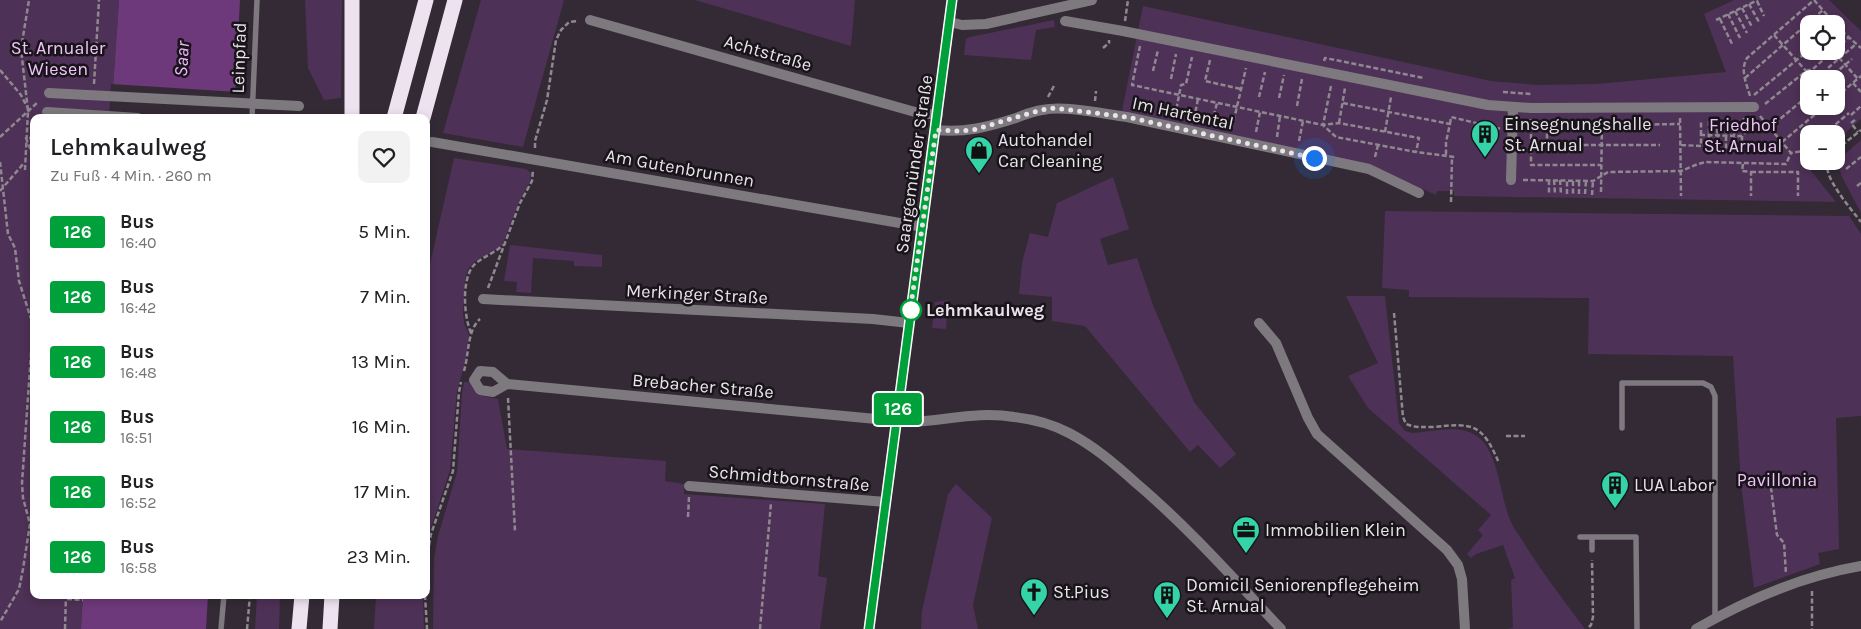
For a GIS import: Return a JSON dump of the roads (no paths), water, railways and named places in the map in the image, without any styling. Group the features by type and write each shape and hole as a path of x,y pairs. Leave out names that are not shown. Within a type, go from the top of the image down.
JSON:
{"highway":[{"path":"352,0 352,114"},
{"path":"395,114 426,0"},
{"path":"424,114 455,0"},
{"path":"299,629 302,599"},
{"path":"330,629 332,599"}],"street":[{"name":"Saargemünder Straße","path":"869,629 952,0"},
{"path":"950,22 962,25 986,24 1092,0"},
{"name":"Achtstraße","path":"590,20 914,112 938,114"},
{"path":"1065,21 1179,42 1488,105 1531,108 1751,106"},
{"path":"49,93 299,106"},
{"path":"1512,180 1513,107"},
{"name":"Im Hartental","path":"936,130 973,130 1054,108 1127,117 1369,169 1419,194"},
{"path":"48,112 78,114"},
{"name":"Am Gutenbrunnen","path":"430,141 923,227"},
{"name":"Merkinger Straße","path":"482,299 873,319 909,323"},
{"path":"1259,323 1276,343 1308,418 1318,434 1447,550 1458,565 1462,579 1465,629"},
{"name":"Brebacher Straße","path":"508,384 896,421"},
{"path":"896,421 913,422 990,414 1034,420 1068,433 1108,458 1153,497 1198,541 1281,629"},
{"name":"Schmidtbornstraße","path":"689,486 886,502"},
{"path":"1696,629 1758,597 1812,576 1861,566"}],"lane":[{"name":"Leinpfad","path":"252,114 257,0"},
{"path":"1622,428 1622,383 1703,383 1711,387 1715,396 1715,618"},
{"path":"1580,537 1636,537 1637,629"},
{"path":"1592,537 1592,550"},
{"path":"221,629 224,599"}],"water":[{"name":"Saar","path":"119,0 240,0 234,114 111,114"},
{"path":"83,599 208,599 206,629 81,629"}],"place":[{"name":"Einsegnungshalle St. Arnual","path":"1485,158"},
{"name":"Autohandel Car Cleaning","path":"979,174"},
{"name":"Lehmkaulweg","path":"911,310"},
{"name":"LUA Labor","path":"1615,509"},
{"name":"Immobilien Klein","path":"1246,554"},
{"name":"St.Pius","path":"1034,616"},
{"name":"Domicil Seniorenpflegeheim St. Arnual","path":"1167,619"}],"park label":[{"name":"St. Arnualer Wiesen","path":"58,58"},
{"name":"Friedhof St. Arnual","path":"1743,135"},
{"name":"Pavillonia","path":"1777,480"}]}
